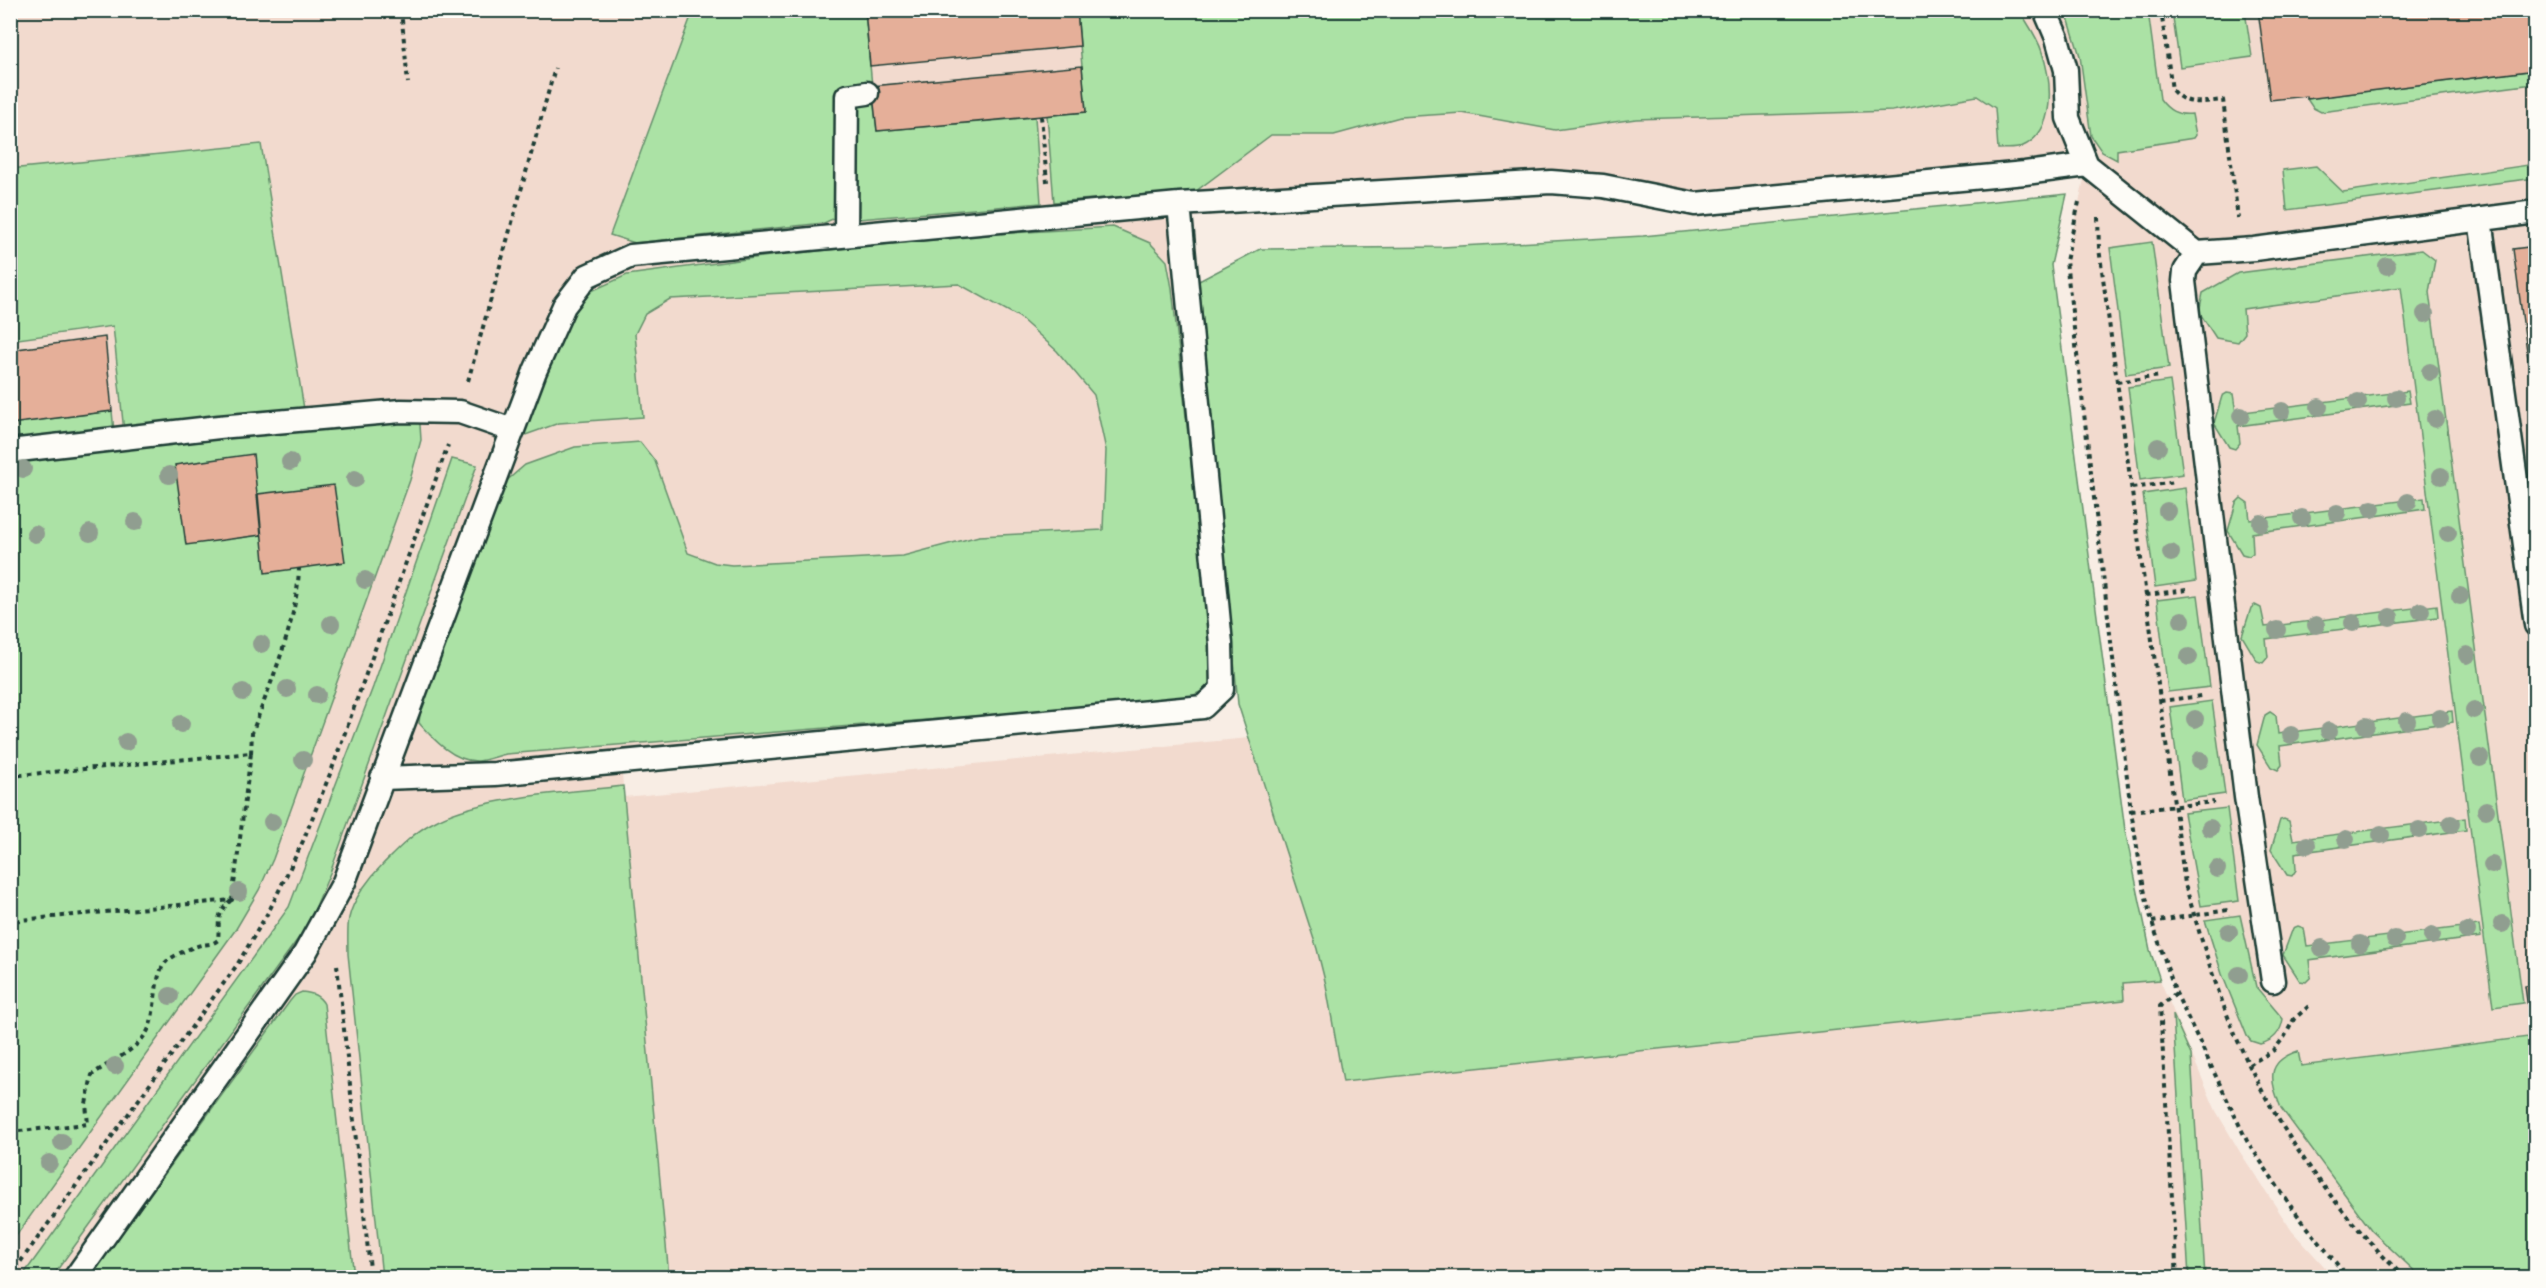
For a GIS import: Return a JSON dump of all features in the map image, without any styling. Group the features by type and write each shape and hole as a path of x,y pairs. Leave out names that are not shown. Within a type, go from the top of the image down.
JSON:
{"lane":[{"path":"2045,10 2057,38 2066,70 2068,117 2087,165 2197,253 2254,249 2535,212"},
{"path":"846,234 847,96 867,93"},
{"path":"75,1278 305,953 344,882 535,371 564,306 586,276 631,256 1179,204 1551,182 1603,186 1695,204 2087,165"},
{"path":"382,778 495,774 1203,707 1222,689 1221,644 1179,204"},
{"path":"2480,219 2535,625"},
{"path":"2197,253 2186,271 2184,281 2246,797 2273,981"},
{"path":"10,451 219,427 401,411 460,412 513,430"}],"path":[{"path":"401,10 408,83"},
{"path":"2161,10 2172,90 2178,97 2190,103 2223,100 2239,222"},
{"path":"10,1276 237,965 270,909 303,842 375,654 460,412 555,68"},
{"path":"1041,116 1046,169"},
{"path":"2087,165 2067,261 2131,811 2144,889 2152,922 2176,993 2247,1141 2292,1208 2348,1278"},
{"path":"2105,180 2098,212 2098,230 2185,884 2210,968 2249,1065 2277,1118 2315,1175 2371,1244 2405,1278"},
{"path":"2117,382 2195,372"},
{"path":"2132,488 2208,477"},
{"path":"10,1132 88,1124 86,1104 92,1075 140,1043 155,1011 161,968 168,960 192,948 213,944 218,940 217,922 221,910 231,900 252,733 292,617 298,590 299,568"},
{"path":"2146,595 2222,585"},
{"path":"2160,701 2234,692"},
{"path":"10,776 251,753"},
{"path":"2131,811 2246,797"},
{"path":"10,921 231,900"},
{"path":"2152,922 2262,906"},
{"path":"318,932 339,969 371,1278"},
{"path":"2176,993 2160,1006 2177,1278"},
{"path":"2249,1065 2274,1050 2294,1019 2309,1006"}],"shaded area":[{"path":"10,11 2535,11 2535,1277 2348,1277 2292,1208 2247,1141 2176,993 2152,922 2131,811 2066,261 2087,166 1695,204 1603,186 1179,204 1222,689 1203,707 621,763 624,797 1249,738 1317,949 1326,985 1343,1082 2124,1000 2122,983 2160,980 2216,1111 2240,1152 2292,1231 2334,1277 11,1277"}],"green space":[{"path":"1077,10 2020,11 2042,52 2048,77 2049,105 2041,130 2033,140 2013,149 1998,149 1995,108 1977,96 1892,111 1636,119 1555,130 1462,113 1400,117 1334,135 1271,135 1196,191 1054,202 1047,115 1086,112"},
{"path":"693,11 865,11 872,86 841,90 837,217 824,223 635,243 610,235"},
{"path":"2066,11 2148,11 2160,99 2173,111 2192,114 2196,135 2194,138 2117,150 2117,160 2102,152 2091,136 2080,56"},
{"path":"2172,11 2245,11 2252,57 2180,67"},
{"path":"2535,70 2533,84 2321,112 2313,108 2307,99"},
{"path":"873,98 877,131 1035,117 1041,203 859,219 856,216 857,109 858,105"},
{"path":"261,144 304,409 124,432 113,326 11,340 10,169"},
{"path":"2535,164 2535,178 2287,210 2283,170 2316,166 2343,192"},
{"path":"2067,194 2051,265 2125,830 2150,950 2160,980 2123,983 2124,1000 1343,1082 1326,985 1317,949 1238,704 1199,281 1260,249 1442,247 1643,236"},
{"path":"1113,227 1150,243 1167,261 1172,288 1214,674 1206,689 1186,699 506,754 478,761 452,754 419,723 421,705 504,483 525,465 575,447 640,442 655,461 688,553 715,563 732,565 903,556 979,536 1103,530 1106,450 1094,395 1057,351 1019,317 959,284 670,299 645,314 635,334 643,417 559,423 517,438 559,332 587,293 627,275 777,255 993,234"},
{"path":"2152,242 2169,368 2126,374 2110,248"},
{"path":"2422,250 2435,260 2429,292 2523,1003 2493,1007 2401,287 2243,309 2245,333 2238,342 2216,338 2199,312 2203,293 2238,273"},
{"path":"2170,381 2183,474 2140,480 2128,387"},
{"path":"2408,391 2410,403 2238,426 2240,443 2235,449 2229,447 2214,423 2222,396 2227,393 2233,394 2236,413"},
{"path":"419,410 421,440 410,480 273,859 259,890 236,929 11,1243 11,452"},
{"path":"112,411 114,432 20,444 17,423"},
{"path":"452,459 477,465 330,873 308,925 52,1277 21,1278 289,907 373,687"},
{"path":"2185,488 2196,581 2155,587 2143,494"},
{"path":"2241,498 2248,503 2250,520 2424,498 2425,509 2252,533 2253,553 2249,556 2242,554 2228,531 2236,503"},
{"path":"2198,595 2210,687 2168,692 2157,600"},
{"path":"2255,605 2261,608 2265,627 2437,605 2438,617 2266,639 2268,657 2263,663 2257,661 2242,636 2251,608"},
{"path":"2212,701 2225,794 2182,800 2170,707"},
{"path":"2452,711 2453,722 2280,746 2282,765 2278,770 2271,767 2257,745 2265,715 2270,712 2276,716 2278,734"},
{"path":"623,786 669,1277 382,1277 348,954 348,922 354,903 373,875 406,842 425,827 451,814 499,801"},
{"path":"2227,808 2239,901 2201,906 2184,813"},
{"path":"2465,818 2466,830 2295,853 2296,870 2292,876 2287,875 2271,850 2280,820 2284,819 2289,821 2293,840"},
{"path":"2240,915 2256,987 2283,1019 2276,1035 2260,1044 2251,1041 2247,1036 2222,974 2205,920"},
{"path":"2479,925 2481,937 2309,960 2311,977 2306,982 2300,981 2283,955 2293,928 2298,926 2304,928 2307,946"},
{"path":"302,992 315,995 324,1004 354,1277 92,1277 290,1001"},
{"path":"2173,1015 2191,1055 2205,1277 2189,1277"},
{"path":"2528,1037 2536,1094 2535,1277 2421,1277 2372,1231 2281,1108 2274,1089 2275,1066 2287,1055 2298,1051 2301,1066"}],"building":[{"path":"10,10 14,43 10,43"},
{"path":"865,10 1077,10 1080,46 870,66"},
{"path":"2258,10 2531,10 2536,44 2536,70 2307,99 2307,96 2270,100"},
{"path":"1082,66 1086,112 877,131 872,86"},
{"path":"2536,246 2536,417 2513,249"},
{"path":"105,337 112,411 10,424 10,350"},
{"path":"253,454 261,535 186,545 175,465"},
{"path":"334,485 345,562 265,573 258,494"},
{"path":"2536,984 2536,1015 2529,1016 2525,986"}]}
